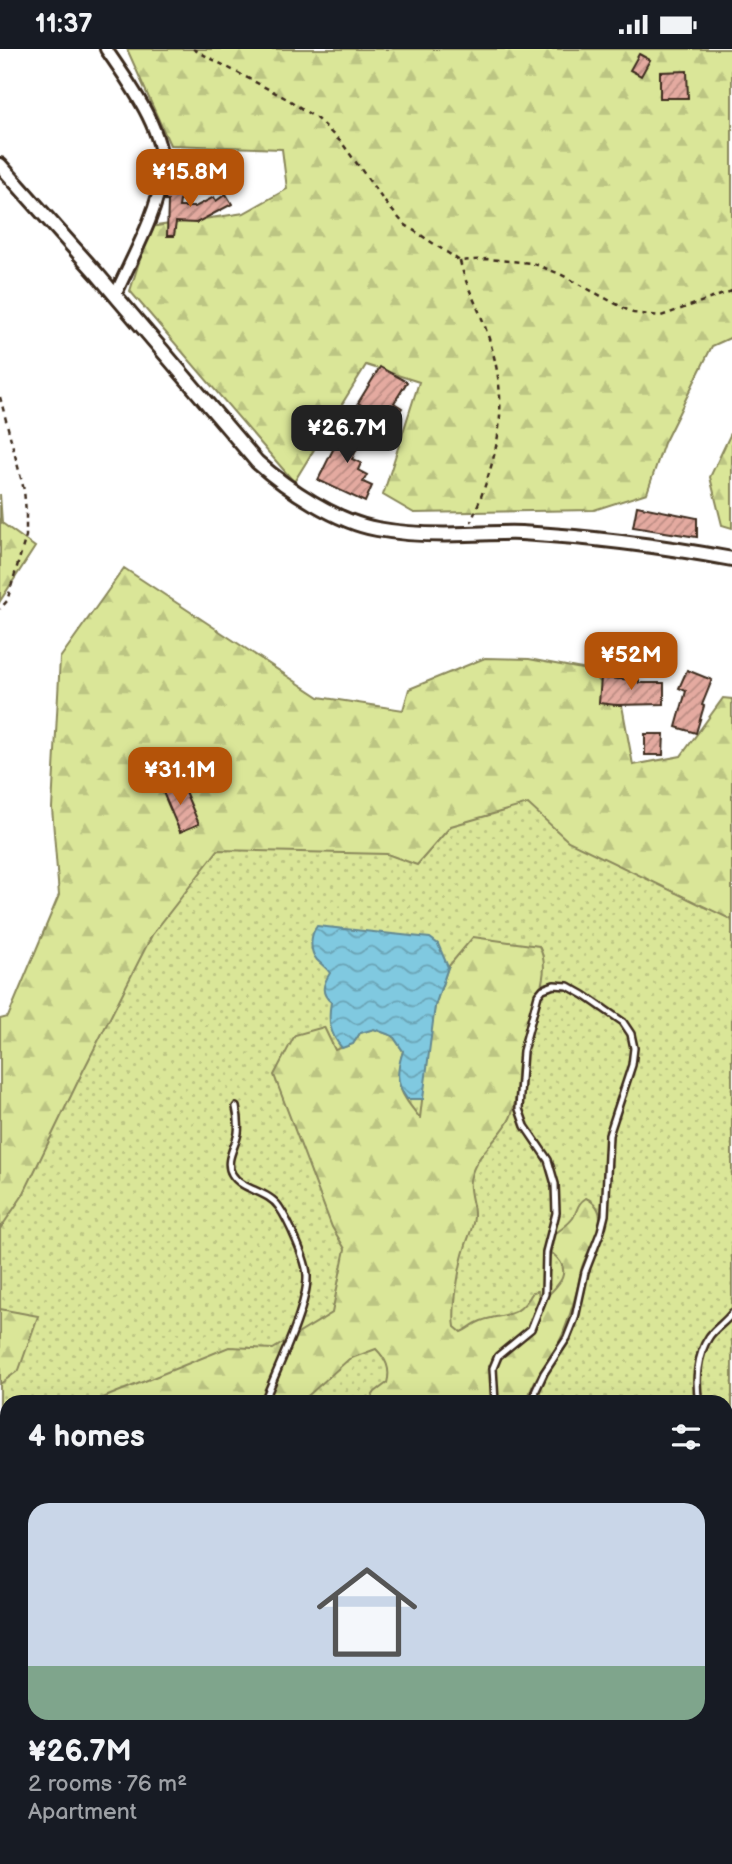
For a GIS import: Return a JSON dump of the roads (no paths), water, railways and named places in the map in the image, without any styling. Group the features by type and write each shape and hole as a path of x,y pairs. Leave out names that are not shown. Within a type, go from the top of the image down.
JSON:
{"street":[{"path":"106,49 139,98 162,159 162,174 155,204 115,296"},
{"path":"0,165 257,462 273,476 319,505 364,526 377,529 558,535 732,559"}],"lane":[{"path":"495,1395 493,1368 498,1356 531,1329 545,1294 546,1252 556,1213 555,1184 548,1160 521,1116 519,1097 523,1051 538,995 543,989 554,985 568,986 622,1022 631,1034 634,1048 632,1065 610,1135 606,1215 585,1272 568,1338 544,1373 535,1395"},
{"path":"236,1107 238,1134 229,1162 231,1174 251,1189 269,1196 279,1206 302,1255 307,1276 306,1290 293,1329 267,1395"},
{"path":"698,1395 696,1380 709,1337 732,1313"}],"water":[{"path":"317,926 430,938 438,944 448,967 435,1006 423,1099 407,1099 400,1087 399,1064 403,1051 393,1036 374,1029 360,1033 353,1044 342,1048 334,1037 330,1026 331,1002 324,992 324,985 330,973 314,956 311,943"}]}
